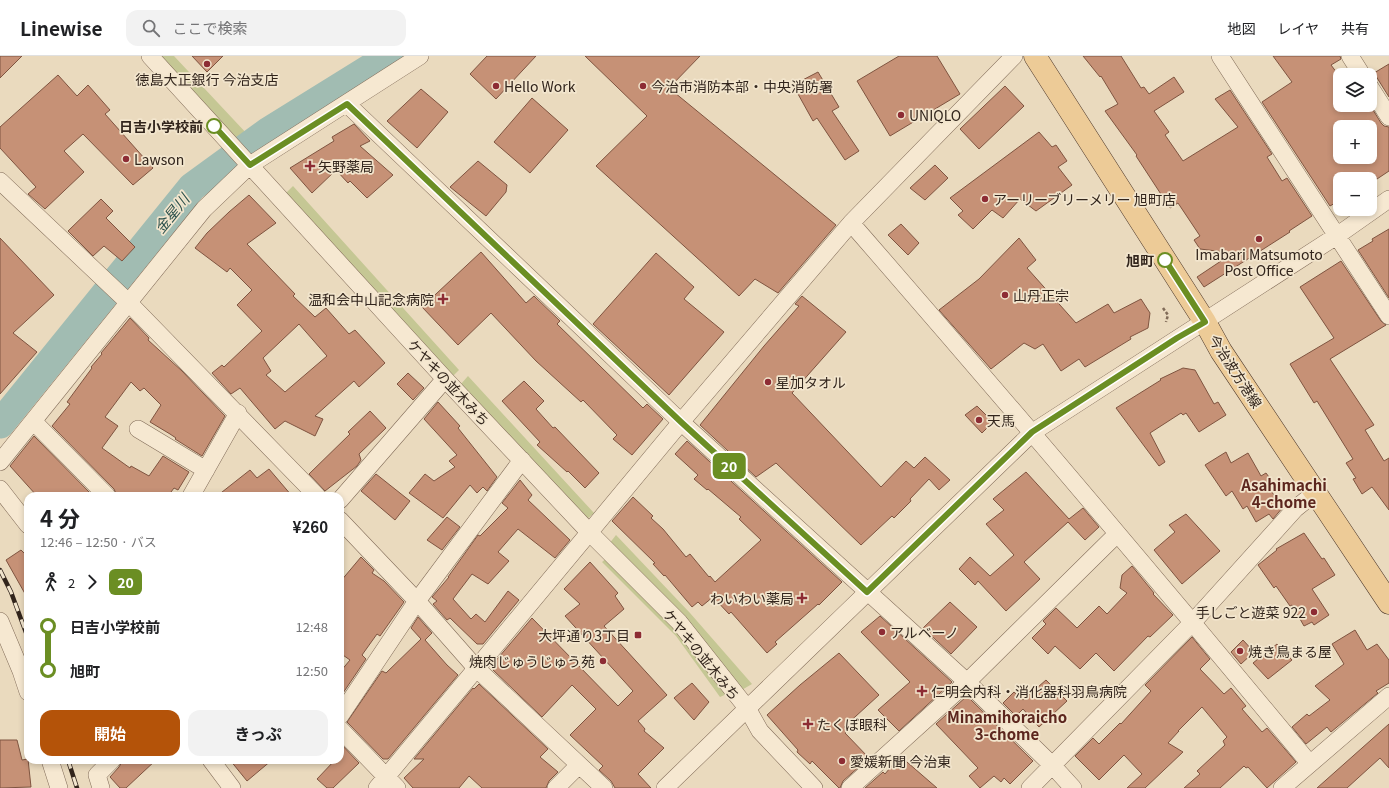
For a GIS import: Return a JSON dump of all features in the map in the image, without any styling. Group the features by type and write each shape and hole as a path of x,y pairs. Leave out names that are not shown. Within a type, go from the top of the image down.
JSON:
{"main road":[{"name":"今治波方港線","path":"1035,56 1205,322 1221,351 1389,603"}],"street":[{"name":"ケヤキの並木みち","path":"150,56 445,379 590,533 679,622 747,708 760,731 814,788"},
{"path":"344,733 387,784 476,668 681,422 851,223 1014,56"},
{"path":"1220,56 1338,235 1389,316"},
{"path":"1350,56 1358,68"},
{"path":"0,462 204,209 250,165 347,104 417,57"},
{"path":"1377,98 1389,117"},
{"path":"347,104 681,422 967,682 1052,765 1073,788"},
{"path":"0,181 128,302 238,413 313,492"},
{"path":"665,788 1032,432 1177,338 1205,322 1338,235 1389,199"},
{"path":"851,223 1032,432 1310,764"},
{"path":"344,495 445,379"},
{"path":"194,492 238,413"},
{"path":"33,421 103,492"},
{"path":"138,429 206,470"},
{"path":"344,710 417,601 522,460"},
{"path":"0,490 24,520"},
{"path":"1030,788 1192,622 1295,509 1316,492"},
{"path":"344,524 417,601 476,668 604,788"},
{"path":"850,788 967,682 1117,534"},
{"path":"0,621 24,680"},
{"path":"1282,788 1389,696"},
{"path":"51,764 56,788"},
{"path":"101,788 97,775 108,764"},
{"path":"214,764 232,788"},
{"path":"556,788 579,765"}],"path":[{"path":"1163,308 1168,315 1166,322"}],"green space":[{"path":"159,56 174,56 248,135 239,143"},
{"path":"293,186 459,370 451,378 285,194"},
{"path":"468,376 594,513 586,520 461,384"},
{"path":"616,535 690,613 752,684 740,691 609,544"},
{"path":"608,557 683,633 729,693 720,697 676,636 602,562"}],"building":[{"path":"0,56 22,56 0,78"},
{"name":"徳島大正銀行 今治支店","path":"192,56 223,56 207,72"},
{"name":"Hello Work","path":"487,56 536,56 496,99 470,74"},
{"path":"585,56 700,56 669,88 836,225 778,293 755,279 739,296 596,166 647,116"},
{"name":"UNIQLO","path":"899,56 937,56 960,94 890,136 857,81"},
{"path":"1083,56 1121,56 1141,88 1144,87 1149,94 1174,77 1184,92 1154,111 1169,132 1165,135 1183,161 1238,127 1215,99 1230,90 1272,154 1267,157 1282,181 1287,178 1312,216 1289,231 1290,232 1204,287 1197,277 1233,253 1200,249 1194,240 1200,236 1178,203 1170,208 1136,156 1137,155 1105,111 1118,104 1101,76 1100,77"},
{"path":"1273,56 1340,56 1341,59 1331,65 1333,68 1333,112 1374,112 1381,123 1384,126 1389,127 1389,171 1377,179 1377,172 1333,172 1333,204 1330,206 1262,102 1292,82"},
{"path":"1389,64 1389,97 1377,78 1377,71"},
{"path":"818,72 839,107 832,111 859,151 845,160 817,118 813,121 793,85"},
{"path":"58,75 77,96 88,85 110,110 105,114 153,168 133,185 83,134 64,151 84,172 45,209 28,194 36,187 0,148 0,127"},
{"path":"1005,86 1024,106 979,149 960,129"},
{"path":"421,89 448,112 417,148 387,121"},
{"path":"532,98 568,130 530,173 494,142"},
{"path":"354,124 370,141 360,146 393,175 367,198 350,181 348,183 336,170 312,193 290,168 334,141 332,137"},
{"path":"1039,132 1052,147 1056,145 1067,161 1058,167 1072,185 1036,211 1020,199 1003,218 992,210 973,229 958,215 963,211 950,198"},
{"path":"478,161 507,185 506,192 486,216 450,187"},
{"path":"935,165 948,178 925,200 910,188"},
{"path":"249,195 276,223 247,244 295,294 293,296 315,317 326,308 349,334 355,330 385,363 359,387 354,381 315,416 323,419 315,436 285,421 275,429 240,388 231,394 212,373 222,365 224,367 262,331 237,305 252,290 230,268 227,272 195,248 207,233","holes":["299,324 327,356 285,392 266,375 271,371 263,358"]},
{"path":"101,199 113,211 106,218 135,247 122,261 104,246 93,256 68,231"},
{"path":"901,224 919,243 908,255 888,235"},
{"path":"1389,229 1389,298 1358,250 1373,241 1372,239"},
{"path":"0,238 54,295 13,333 37,352 0,394"},
{"name":"山丹正宗","path":"1019,238 1036,260 1027,268 1076,323 1108,304 1114,313 1141,299 1150,313 1148,328 1130,337 1131,339 1085,367 1079,359 1061,371 1043,344 1035,349 1024,343 991,369 939,310 979,279"},
{"path":"481,252 526,303 534,296 560,321 557,324 643,408 647,404 663,419 632,455 613,439 617,435 583,400 581,402 536,361 491,313 458,345 422,307"},
{"path":"656,253 694,287 684,299 724,332 669,395 593,324"},
{"path":"1341,261 1381,321 1386,325 1330,359 1374,425 1365,430 1384,461 1389,458 1389,510 1372,487 1362,494 1353,479 1356,478 1346,463 1353,459 1317,401 1314,403 1290,364 1334,338 1300,287"},
{"path":"802,296 846,332 792,393 881,487 906,461 914,468 925,457 950,480 939,490 929,479 910,499 911,501 894,518 892,516 861,545 776,463 756,477 700,425 764,346 799,306 795,304"},
{"path":"130,318 149,338 148,340 182,371 225,416 202,456 150,422 161,405 144,388 140,391 131,382 105,417 118,426 102,448 130,468 131,466 149,476 163,456 189,472 178,490 174,488 171,492 115,492 52,426 70,404 67,402 92,368 91,367 102,354 101,353"},
{"path":"1183,368 1195,370 1214,404 1218,402 1226,415 1199,432 1186,413 1183,415 1181,413 1150,433 1165,462 1159,466 1116,408 1161,380 1160,379"},
{"path":"408,373 424,388 413,400 397,384"},
{"path":"524,381 544,401 536,409 553,428 555,427 599,473 585,488 568,471 567,472 537,445 540,442 502,401"},
{"path":"438,402 460,426 458,428 497,477 487,491 483,487 477,493 470,485 443,518 409,493 425,474 434,481 455,467 449,461 457,455 424,419"},
{"path":"977,406 993,422 982,433 965,415"},
{"path":"370,411 386,428 359,454 361,460 357,466 325,491 309,474 350,434 348,432"},
{"path":"34,436 89,492 33,492 10,466"},
{"path":"687,441 842,582 819,605 818,604 775,642 777,644 767,653 731,612 729,614 713,597 702,606 698,602 692,607 665,575 664,576 653,564 655,563 612,521 633,497 653,516 651,518 663,529 686,557 690,554 715,582 761,540 739,519 741,517 694,479 698,475 675,454"},
{"path":"1226,452 1231,463 1248,453 1261,476 1266,473 1277,488 1271,491 1283,507 1273,519 1269,514 1256,522 1247,506 1243,509 1232,491 1226,496 1205,465"},
{"path":"269,469 289,492 222,492 250,470 257,478"},
{"path":"1026,472 1069,519 1083,508 1099,527 1085,540 1068,522 1024,562 1040,579 1006,611 978,581 975,585 959,569 970,557 990,576 1014,555 986,524 1004,510 993,499"},
{"path":"376,474 410,501 395,520 361,491"},
{"path":"520,480 532,495 528,500 570,540 555,558 518,529 498,552 509,561 488,584 472,574 453,599 471,619 476,614 485,622 508,591 519,600 483,644 477,644 450,618 447,620 433,604 437,601 432,597 449,577 478,535 480,536 508,508 502,503"},
{"path":"1186,514 1220,551 1182,584 1154,550 1175,532 1169,525"},
{"path":"447,517 460,527 442,550 427,540"},
{"path":"1304,533 1322,559 1324,558 1335,575 1312,589 1329,615 1314,625 1312,622 1304,626 1292,605 1290,606 1276,586 1274,588 1258,565 1277,550 1276,549"},
{"path":"21,550 24,553 24,592 6,560"},
{"path":"361,557 374,570 372,573 384,581 404,602 380,636 377,634 362,655 366,659 344,692 344,667 350,660 344,656 344,577"},
{"path":"590,562 618,593 615,596 624,609 604,626 667,695 638,721 645,729 644,731 664,748 638,774 651,788 615,788 611,781 599,770 603,766 570,735 596,709 572,685 542,717 493,670 493,664 532,618 618,706 633,691 565,616 580,604 564,589"},
{"path":"1132,566 1154,593 1153,594 1173,615 1150,637 1148,636 1114,671 1096,653 1080,669 1055,646 1048,654 1032,638 1046,624 1043,621 1056,608 1077,628 1099,606 1107,614 1127,593 1120,588 1122,575"},
{"path":"950,602 977,627 951,654 923,628"},
{"path":"880,616 952,682 899,731 878,710 910,682 861,632"},
{"path":"418,617 432,633 425,640 458,675 388,759 383,759 347,722 382,671 386,673 421,639 411,628"},
{"path":"1355,630 1367,650 1377,644 1389,660 1389,683 1376,691 1378,693 1331,732 1327,727 1306,744 1292,727 1307,714 1309,716 1330,700 1315,686 1344,664 1332,644"},
{"path":"1192,637 1210,659 1200,669 1224,694 1231,688 1246,706 1242,709 1262,732 1267,728 1296,762 1267,788 1248,767 1246,768 1244,766 1220,788 1184,788 1200,774 1197,771 1225,745 1223,741 1227,737 1202,707 1168,743 1183,752 1145,788 1127,788 1142,774 1124,755 1099,780 1075,756 1093,738 1099,744 1120,723 1121,724 1151,691 1145,685"},
{"path":"1243,640 1254,652 1241,664 1231,652"},
{"path":"1277,644 1292,660 1268,679 1253,663"},
{"path":"839,653 879,695 844,727 848,730 845,733 869,758 843,781 840,788 812,761 810,764 797,752 798,750 767,715"},
{"path":"1046,680 1067,701 1039,727 1023,709 1016,716 1003,703 1014,692 1023,700"},
{"path":"692,683 709,702 694,720 674,698"},
{"path":"479,684 548,749 540,757 558,772 549,781 546,788 482,788 469,776 459,788 413,788 404,778 424,759 414,759 473,688 474,689"},
{"path":"967,696 1033,761 1010,784 1004,778 1001,782 994,776 980,788 969,776 978,768 936,724"},
{"path":"1389,724 1389,768 1380,758 1347,788 1317,788"},
{"path":"0,740 17,740 22,760 24,760 24,764 29,764 31,787 0,788"},
{"path":"344,747 359,763 333,788 327,788 317,779 331,764 344,764"},
{"path":"900,756 937,788 865,788 883,772 885,774"},
{"path":"121,764 152,764 126,788 120,788 110,777"},
{"path":"233,764 267,764 247,781"}],"waterway":[{"name":"金星川","path":"0,424 192,187 269,131 390,56"}],"railway":[{"path":"0,570 11,592 24,627"},
{"path":"69,764 77,788"}],"bus line":[{"name":"20","path":"214,126 250,165 347,104 681,422 867,592 1032,432 1177,338 1205,322 1165,260"}],"place":[{"name":"徳島大正銀行 今治支店","path":"207,64"},
{"name":"Hello Work","path":"496,86"},
{"name":"今治市消防本部・中央消防署","path":"643,86"},
{"name":"UNIQLO","path":"901,115"},
{"name":"日吉小学校前","path":"214,126"},
{"name":"Lawson","path":"126,159"},
{"name":"矢野薬局","path":"310,166"},
{"name":"アーリーブリーメリー 旭町店","path":"985,199"},
{"name":"Imabari Matsumoto Post Office","path":"1259,239"},
{"name":"旭町","path":"1165,260"},
{"name":"山丹正宗","path":"1005,295"},
{"name":"温和会中山記念病院","path":"443,299"},
{"name":"星加タオル","path":"768,382"},
{"name":"天馬","path":"979,420"},
{"name":"わいわい薬局","path":"802,598"},
{"name":"手しごと遊菜 922","path":"1314,612"},
{"name":"アルベーノ","path":"882,632"},
{"name":"大坪通り3丁目","path":"638,635"},
{"name":"焼き鳥まる屋","path":"1240,651"},
{"name":"焼肉じゅうじゅう苑","path":"603,661"},
{"name":"仁明会内科・消化器科羽鳥病院","path":"922,691"},
{"name":"たくぼ眼科","path":"808,724"},
{"name":"愛媛新聞 今治東","path":"842,761"}],"district":[{"name":"Asahimachi 4-chome","path":"1284,492"},
{"name":"Minamihoraicho 3-chome","path":"1007,724"}]}
